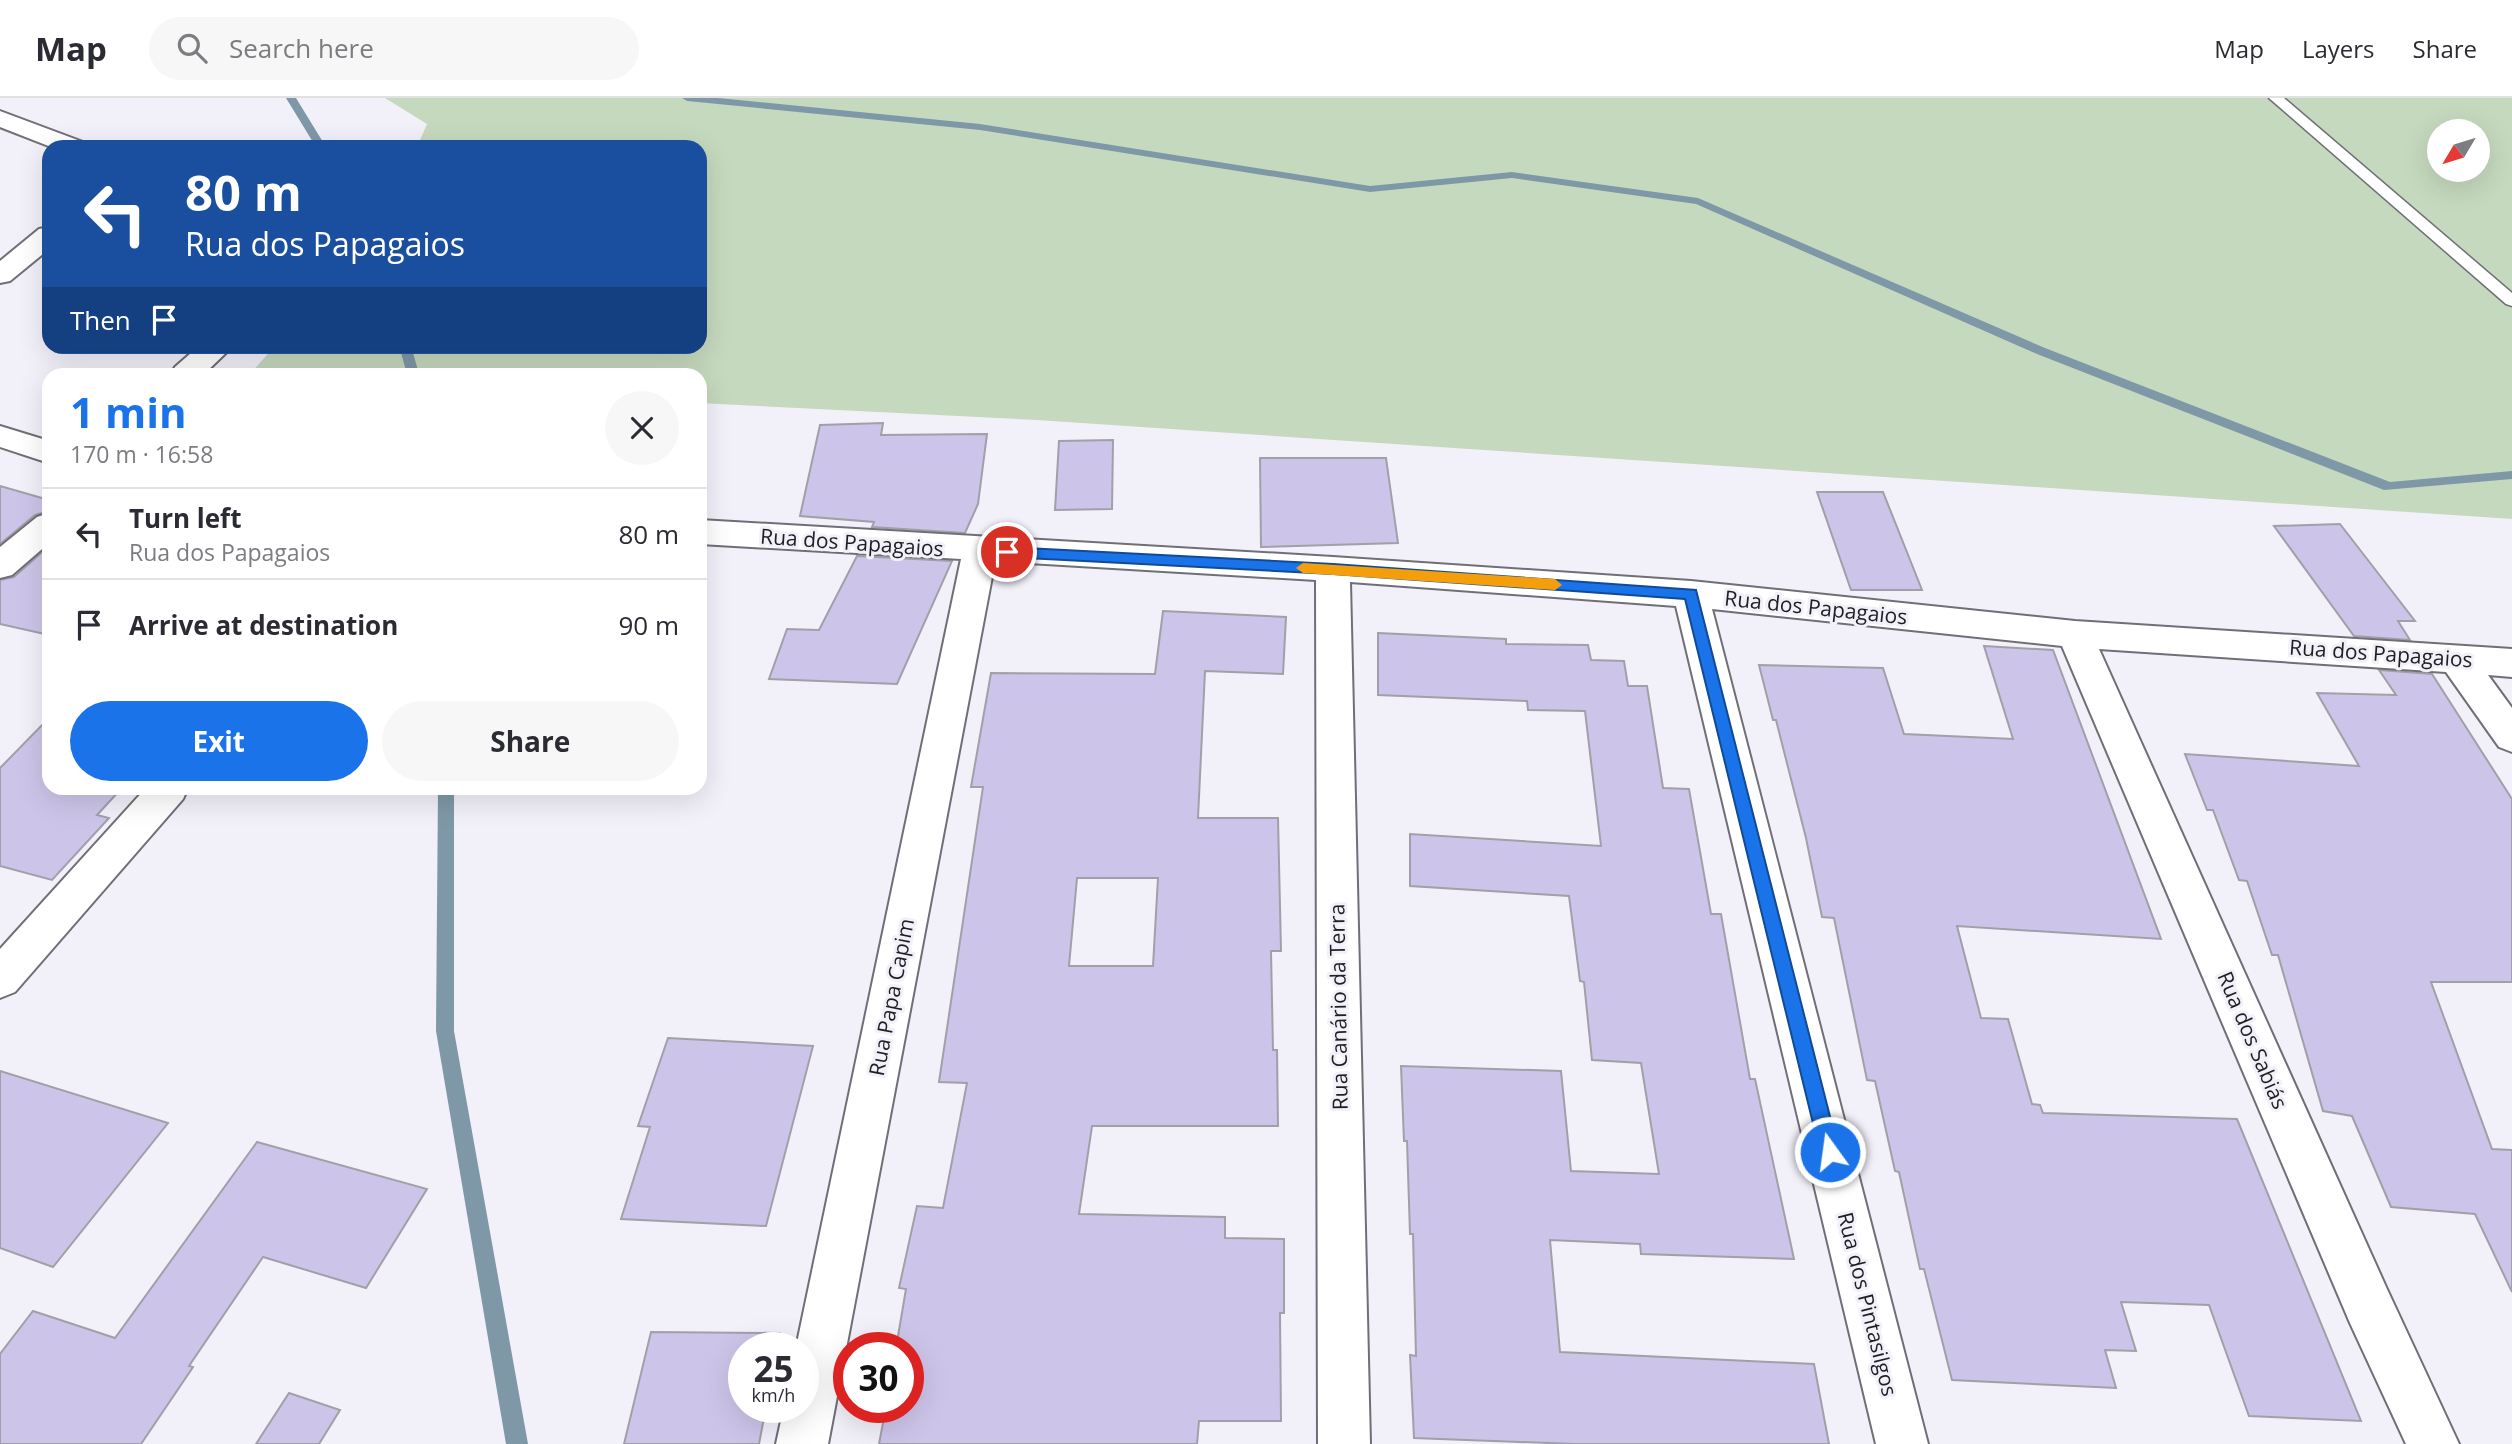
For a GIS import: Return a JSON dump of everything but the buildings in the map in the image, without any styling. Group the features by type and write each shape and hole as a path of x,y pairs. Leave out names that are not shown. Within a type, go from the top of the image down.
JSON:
{"street":[{"path":"0,118 56,140"},
{"path":"0,275 42,241"},
{"path":"194,368 209,354"},
{"path":"0,436 42,450"},
{"path":"0,566 42,531"},
{"name":"Rua dos Papagaios","path":"707,532 1333,569 1691,594 2075,634 2456,657 2512,663"},
{"name":"Rua Papa Capim","path":"802,1444 980,550"},
{"name":"Rua Canário da Terra","path":"1333,569 1344,1444"},
{"name":"Rua dos Pintasilgos","path":"1691,594 1902,1444"},
{"name":"Rua dos Sabiás","path":"2075,634 2368,1305 2432,1444"},
{"path":"2456,657 2512,737"},
{"path":"0,979 163,795"}],"lane":[{"path":"2276,98 2512,301"}],"green space":[{"path":"385,98 2512,98 2512,519 1037,420 707,403 707,368 255,368 268,354 707,354 707,140 420,140 427,124"}],"waterway":[{"path":"291,98 317,140"},
{"path":"687,98 980,127 1370,189 1512,175 1698,201 2041,351 2389,487 2512,475"},
{"path":"407,354 411,368"},
{"path":"446,795 445,1031 517,1444"}],"slow traffic":[{"path":"1303,568 1555,585"}],"route":[{"path":"1007,552 1333,569 1691,594 1830,1152"}]}
